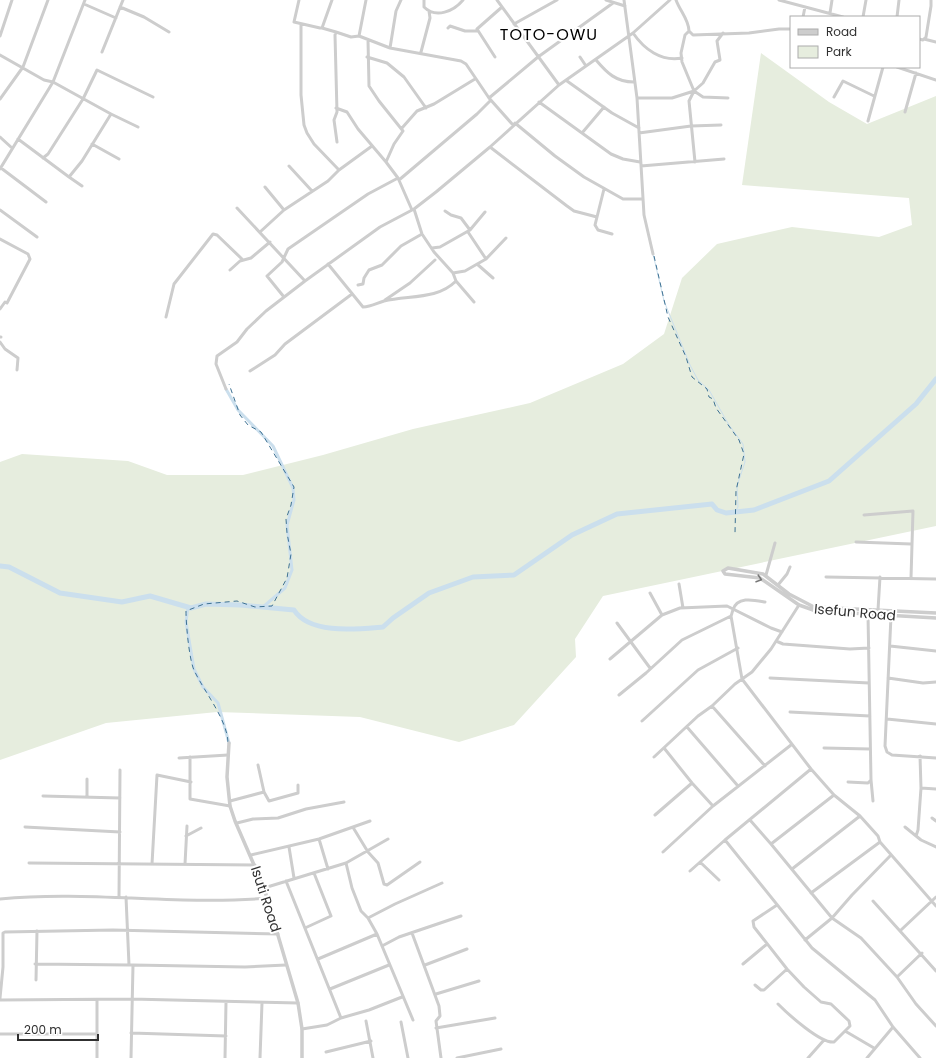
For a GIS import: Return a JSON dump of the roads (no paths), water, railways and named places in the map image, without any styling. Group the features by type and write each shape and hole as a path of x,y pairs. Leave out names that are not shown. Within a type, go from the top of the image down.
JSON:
{"street":[{"path":"0,36 12,0"},
{"path":"0,99 23,67 48,0"},
{"path":"102,52 122,0"},
{"path":"299,0 293,21 301,25 322,28 351,37 359,36 390,48 421,52 461,61 466,64 490,99 514,124 555,156 584,177 623,199 643,199"},
{"path":"322,28 332,0"},
{"path":"359,36 366,0"},
{"path":"390,48 396,11 401,0"},
{"path":"424,0 424,7 429,11 436,13 449,11 456,8 463,0"},
{"path":"497,0 559,86"},
{"path":"514,24 557,0"},
{"path":"606,0 625,6"},
{"path":"624,0 637,98 640,164 646,231 653,254"},
{"path":"663,0 665,5"},
{"path":"226,389 216,364 216,356 237,342 247,328 305,281 380,227 413,210 490,147 539,102 628,35 633,33 670,0"},
{"path":"676,0 683,16 688,22 689,31 693,35 749,33 790,29"},
{"path":"779,0 838,16"},
{"path":"830,13 832,0"},
{"path":"863,16 866,0"},
{"path":"898,16 899,0"},
{"path":"924,39 932,6 931,0"},
{"path":"46,202 0,168 53,82 84,2 116,18"},
{"path":"284,297 267,276 284,258 288,249 368,194 398,179 477,114 490,99 538,58 613,3"},
{"path":"932,6 936,7"},
{"path":"120,7 144,17 169,32"},
{"path":"448,28 450,26 465,31 477,31 502,7"},
{"path":"803,16 804,7"},
{"path":"421,52 430,18 429,11"},
{"path":"430,18 436,13"},
{"path":"301,25 301,95 304,125 314,144 339,170"},
{"path":"477,31 495,57"},
{"path":"689,31 685,36 682,58 683,66 694,91 703,97 728,98"},
{"path":"336,32 336,108 334,120 337,142"},
{"path":"633,33 641,44 658,56 671,60 682,58"},
{"path":"717,41 724,33"},
{"path":"637,98 672,98 694,91 703,84 715,62 720,60 717,41 714,34"},
{"path":"920,39 936,42"},
{"path":"368,40 371,89 402,128"},
{"path":"0,55 44,80 53,82 138,127"},
{"path":"368,57 387,63 404,77 426,108"},
{"path":"580,57 586,66"},
{"path":"596,60 604,70 615,78 634,82"},
{"path":"868,121 883,68"},
{"path":"901,68 936,80"},
{"path":"43,158 48,154 83,99 97,70 154,97"},
{"path":"905,112 916,73"},
{"path":"386,162 394,144 403,131 402,128 417,111 426,108 475,79"},
{"path":"567,81 604,107 639,128"},
{"path":"834,97 843,81 874,96"},
{"path":"694,91 689,101 695,162"},
{"path":"539,102 611,154 623,159 640,164 695,162 724,159"},
{"path":"582,133 604,107"},
{"path":"336,108 347,112 354,124 386,162 398,179 413,210 422,234 434,252 453,273 456,281 474,302"},
{"path":"69,177 112,114"},
{"path":"639,133 691,126 721,126"},
{"path":"0,137 12,148"},
{"path":"18,139 49,164 82,186"},
{"path":"92,144 119,159"},
{"path":"260,232 284,210 328,181 339,170 372,146"},
{"path":"490,147 574,211 597,217"},
{"path":"289,166 312,191"},
{"path":"265,188 284,210"},
{"path":"604,189 595,225 598,230 612,234"},
{"path":"238,208 305,281"},
{"path":"0,210 37,237"},
{"path":"446,211 451,216 461,218 486,259"},
{"path":"432,248 440,247 469,231 485,212"},
{"path":"166,317 174,284 213,234 243,260"},
{"path":"358,285 362,284 369,270 382,265 401,246 422,234"},
{"path":"453,273 465,271 486,259 506,238"},
{"path":"0,247 1,240 28,254 30,259 7,303 4,302 0,309"},
{"path":"230,270 243,260 251,258 270,242"},
{"path":"385,301 410,283 435,260"},
{"path":"328,264 363,307 385,301 434,294 449,288 456,281"},
{"path":"477,264 493,278"},
{"path":"250,371 275,355 285,344 310,328 352,294"},
{"path":"0,299 4,302"},
{"path":"0,342 5,349 18,358 17,370"},
{"path":"864,515 913,511 911,578"},
{"path":"856,542 911,544"},
{"path":"766,575 775,543"},
{"path":"778,585 787,574 790,567"},
{"name":"Isefun Road","path":"936,614 878,610 841,611 816,611 799,605 760,578 725,574 722,571 728,568 758,572 766,575 804,603 822,608 841,611 868,615 936,618"},
{"path":"826,577 936,578"},
{"path":"878,610 880,577"},
{"path":"679,584 682,608"},
{"path":"650,593 662,615"},
{"path":"765,602 743,600 739,601 733,610 732,616 742,679 811,770 834,795 860,816 878,836 880,842 936,906"},
{"path":"654,757 698,716 712,706 735,684 752,672 776,641 799,605"},
{"path":"610,659 662,615 682,608 727,606 782,632"},
{"path":"868,615 870,749 873,801"},
{"path":"619,694 682,640 732,616"},
{"path":"891,616 887,719 884,746 887,752 892,755 936,758"},
{"path":"617,623 650,668"},
{"path":"776,641 783,644 850,650 869,648"},
{"path":"890,646 936,651"},
{"path":"642,721 694,673 738,648"},
{"path":"770,678 869,683"},
{"path":"888,678 923,683 936,682"},
{"path":"712,706 765,766"},
{"path":"790,712 870,716"},
{"path":"887,719 936,724"},
{"path":"687,727 738,786"},
{"name":"Isuti Road","path":"229,743 228,777 230,806 256,865 268,898 298,1003 302,1029 302,1058"},
{"path":"663,852 713,806 791,745"},
{"path":"664,748 692,784 713,806"},
{"path":"824,748 870,749"},
{"path":"179,758 228,754"},
{"path":"916,836 918,830 920,756"},
{"path":"190,757 190,799 230,806"},
{"path":"258,765 264,792 267,799 271,802 298,793 298,785"},
{"path":"119,897 120,770"},
{"path":"690,871 725,840 811,770"},
{"path":"152,864 157,775 191,782"},
{"path":"87,779 87,797"},
{"path":"848,782 868,783 871,780"},
{"path":"655,815 692,784"},
{"path":"920,788 936,789"},
{"path":"230,801 264,792"},
{"path":"770,844 834,795"},
{"path":"43,796 120,798"},
{"path":"237,823 253,819 278,818 306,809 344,802"},
{"path":"792,869 860,816"},
{"path":"932,818 936,821"},
{"path":"750,820 832,918 861,938 897,977 916,1004 936,1026"},
{"path":"251,855 319,839 354,828 370,821"},
{"path":"185,864 187,826"},
{"path":"26,827 120,832"},
{"path":"905,827 916,836 936,847"},
{"path":"186,836 201,828"},
{"path":"354,828 368,852 378,863 386,885 420,862"},
{"path":"319,839 328,869"},
{"path":"264,888 286,880 346,863 368,852 388,839"},
{"path":"725,840 812,948 875,1000 894,1027 920,1058"},
{"path":"811,893 880,842"},
{"path":"289,847 294,878"},
{"path":"805,940 832,918 891,855"},
{"path":"700,862 719,880"},
{"path":"29,863 256,865"},
{"path":"346,863 352,888 361,911 368,918 377,934 402,997 413,1020"},
{"path":"304,928 331,916 314,872"},
{"path":"286,880 341,1018"},
{"path":"368,918 442,883"},
{"path":"0,899 34,896 126,897 238,901 268,898"},
{"path":"126,897 129,965"},
{"path":"901,930 936,898"},
{"path":"873,901 936,970"},
{"path":"777,905 752,923 787,969 821,1002 831,1004 849,1021 850,1026 832,1042 824,1040 798,1023 778,1004"},
{"path":"382,946 412,933 461,916"},
{"path":"278,934 172,933 128,930 4,932 3,973 0,999 131,999 298,1003"},
{"path":"36,980 37,931"},
{"path":"412,933 436,994 440,1016 436,1021 436,1028 441,1058"},
{"path":"318,959 377,934"},
{"path":"744,964 767,944"},
{"path":"425,965 467,949"},
{"path":"897,977 922,953"},
{"path":"36,964 245,967 286,965"},
{"path":"131,1058 131,999 133,965"},
{"path":"330,989 389,965"},
{"path":"755,985 761,990 764,990 787,969"},
{"path":"436,994 479,981"},
{"path":"302,1029 327,1025 341,1018 369,1010 402,997"},
{"path":"97,1000 97,1058"},
{"path":"225,1058 226,1002"},
{"path":"260,1058 262,1003"},
{"path":"436,1028 495,1018"},
{"path":"366,1021 374,1058"},
{"path":"401,1022 408,1058"},
{"path":"867,1058 874,1048 894,1027"},
{"path":"845,1031 874,1048"},
{"path":"131,1033 226,1036"},
{"path":"0,1034 97,1034"},
{"path":"808,1058 824,1040"},
{"path":"326,1052 371,1041"},
{"path":"457,1058 500,1049"}],"waterway":[{"path":"653,254 664,301 690,365 698,380 709,390 729,425 743,444 745,462 737,486 738,507 735,512"},
{"path":"0,566 9,567 60,593 122,602 150,596 191,608 206,604 241,605 294,610 301,618 323,627 335,629 383,627 393,618 429,593 473,577 514,575 572,535 617,514 712,504 717,510 726,513 754,510 829,481 916,404 936,379"},
{"path":"226,389 238,410 273,446 293,488 294,500 287,525 292,570 285,588 263,607"},
{"path":"188,607 186,622 194,669 203,687 218,703 229,743"}],"district":[{"name":"TOTO-OWU","path":"549,34"}]}
